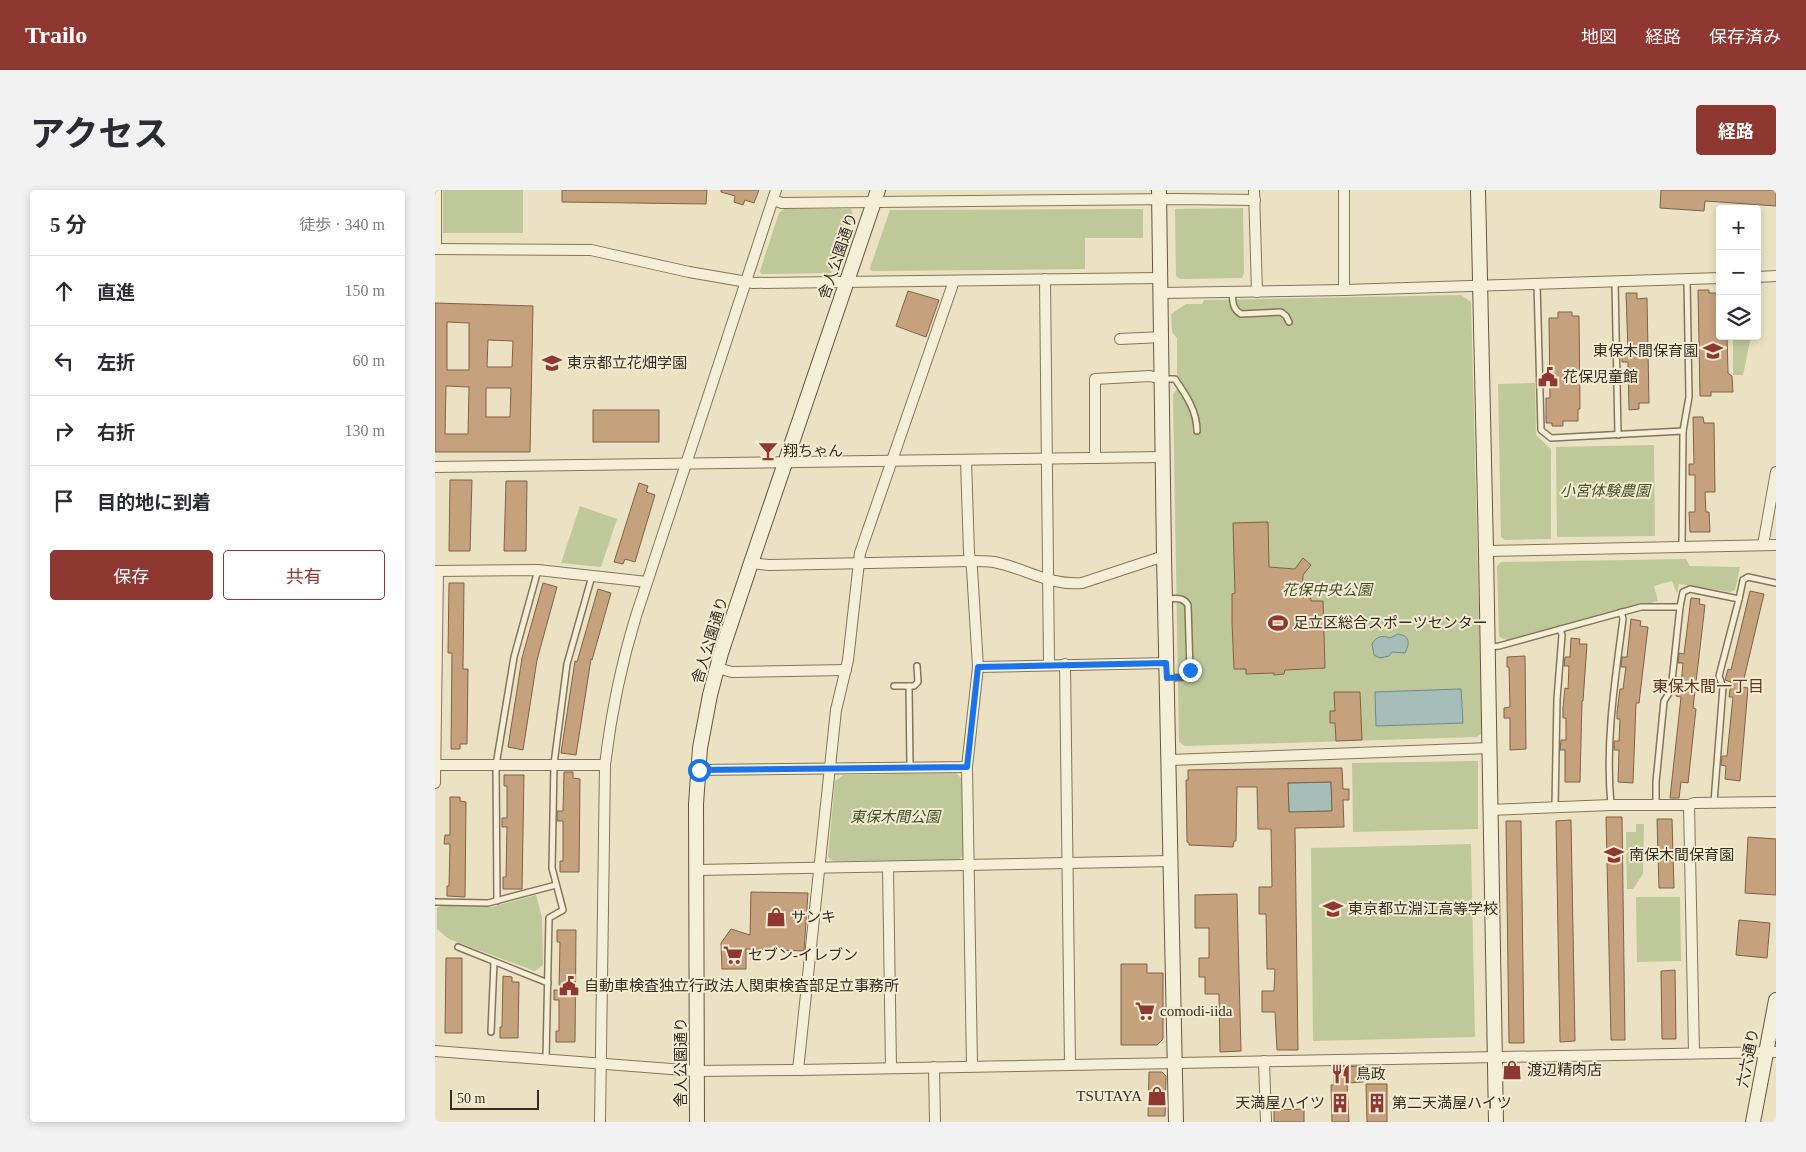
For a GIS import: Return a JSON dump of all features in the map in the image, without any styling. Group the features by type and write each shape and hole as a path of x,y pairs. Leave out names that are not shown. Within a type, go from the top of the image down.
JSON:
{"street":[{"path":"436,190 435,249 591,250 689,272 753,283 1161,278"},
{"path":"981,202 985,190"},
{"path":"1343,190 1344,290"},
{"path":"1478,190 1496,1122"},
{"path":"600,1122 605,765 609,728 619,675 647,582 774,195 782,203 876,196 981,202 1159,195 1255,195 1257,292"},
{"path":"1159,195 1164,556 1176,1122"},
{"name":"舎人公園通り","path":"697,1122 697,804 705,719 717,668 751,563 876,196"},
{"path":"1761,277 1776,276"},
{"path":"1161,293 1344,290 1716,278"},
{"path":"1045,279 1049,665"},
{"path":"798,1070 835,710 846,670 860,553 954,281"},
{"path":"1120,339 1162,337"},
{"path":"1095,458 1095,378 1150,376 1163,378"},
{"path":"435,467 1164,457"},
{"path":"966,460 970,561 978,667 967,767 972,1066"},
{"path":"1763,545 1776,472"},
{"path":"1486,551 1776,545"},
{"path":"751,563 769,565 993,562 1048,580 1070,584 1082,583 1164,556"},
{"path":"435,783 437,571 538,570 647,582"},
{"path":"978,667 1166,663"},
{"path":"1065,664 1071,1065"},
{"path":"717,668 732,672 846,670"},
{"path":"1169,760 1490,748"},
{"path":"435,765 605,765"},
{"path":"699,770 967,767"},
{"path":"1490,810 1611,805 1656,806 1689,805 1693,803 1776,802"},
{"path":"1689,805 1694,1053"},
{"path":"697,870 1171,861"},
{"path":"887,867 891,1068"},
{"name":"六六通り","path":"1753,1122 1771,1052 1776,1000"},
{"path":"435,1051 697,1071 1771,1052"},
{"path":"1264,1061 1266,1122"},
{"path":"934,1067 935,1122"}],"lane":[{"path":"1682,548 1683,431 1689,397 1687,280"},
{"path":"1615,282 1618,434"},
{"path":"1537,284 1541,430 1551,438 1683,431"},
{"path":"1232,292 1235,311 1241,314 1281,312 1289,322"},
{"path":"1163,378 1175,378 1196,416 1197,431"},
{"path":"497,901 496,765 514,657 538,570"},
{"path":"546,1060 549,918 563,910 552,868 554,764 567,664 592,576"},
{"path":"1714,803 1723,687 1719,676 1743,580 1748,577 1776,583"},
{"path":"1656,806 1656,782 1663,701 1671,690 1683,592 1689,589 1739,599"},
{"path":"1165,599 1182,598 1186,600 1188,605 1190,670 1186,677 1167,678"},
{"path":"1488,647 1499,646 1641,607 1680,607"},
{"path":"1611,805 1609,787 1612,703 1623,619 1621,612"},
{"path":"1555,807 1557,699 1562,635 1560,629"},
{"path":"894,686 914,686 917,682 917,666"},
{"path":"909,686 910,767"},
{"path":"435,902 488,903 556,885"},
{"path":"458,947 548,983"},
{"path":"491,1032 494,962"}],"green space":[{"path":"443,190 523,190 523,233 443,233"},
{"path":"1243,208 1244,273 1242,278 1180,279 1176,276 1175,209"},
{"path":"784,209 851,209 853,215 831,273 761,274 760,271 779,213"},
{"path":"1143,209 1143,238 1085,238 1085,269 871,271 870,268 890,210"},
{"name":"花保中央公園","path":"1461,295 1471,302 1482,733 1477,737 1185,746 1179,742 1173,394 1177,389 1177,338 1172,332 1171,314 1186,304 1202,304 1204,300"},
{"path":"1733,340 1750,340 1743,375 1733,375"},
{"path":"1535,383 1536,435 1551,449 1551,539 1505,540 1501,537 1498,384"},
{"name":"小宮体験農園","path":"1654,445 1655,536 1557,537 1556,447"},
{"path":"580,506 617,519 601,567 561,563"},
{"path":"1686,559 1690,566 1740,567 1735,590 1731,592 1679,584 1677,594 1672,581 1654,586 1658,601 1510,641 1499,637 1497,566 1501,562"},
{"path":"1478,761 1478,829 1353,832 1352,763"},
{"name":"東保木間公園","path":"956,773 962,779 963,856 958,860 833,861 828,857 835,781 844,775"},
{"path":"1636,824 1644,824 1643,874 1633,889 1627,889 1626,832 1636,832"},
{"path":"1471,844 1475,1037 1313,1041 1311,848"},
{"path":"536,895 542,917 543,965 535,971 449,939 437,929 437,908 441,906 492,907"},
{"path":"1636,897 1680,897 1681,961 1637,962"}],"water":[{"path":"1398,634 1407,638 1408,646 1405,653 1392,652 1389,656 1380,658 1374,655 1372,644 1376,639 1382,636 1390,638"},
{"path":"1461,689 1463,723 1376,726 1375,692"},
{"path":"1331,782 1332,811 1289,812 1288,783"}],"building":[{"path":"562,190 707,190 706,204 562,202"},
{"path":"721,190 759,190 754,203 745,200 743,205 734,202 735,196 721,192"},
{"path":"1661,190 1776,190 1776,206 1705,201 1704,211 1660,208"},
{"path":"1698,290 1709,290 1709,293 1716,293 1716,340 1727,340 1728,373 1732,376 1733,392 1711,392 1711,396 1700,396"},
{"path":"908,291 939,300 926,337 896,326"},
{"path":"1626,293 1637,293 1637,299 1647,298 1649,403 1639,403 1639,409 1629,410 1628,362 1622,362 1622,352 1628,352"},
{"path":"435,303 533,306 530,452 435,452","holes":["447,322 469,323 469,370 447,370","488,340 513,341 512,367 487,367","446,386 469,387 468,434 445,434","486,388 511,388 510,417 486,417"]},
{"path":"1558,312 1572,312 1572,316 1579,316 1580,409 1578,409 1578,421 1563,421 1563,426 1552,426 1552,423 1546,423 1546,398 1550,398 1549,318 1558,318"},
{"path":"593,410 659,410 659,442 593,442"},
{"path":"1693,417 1703,417 1704,423 1714,423 1715,492 1705,492 1710,532 1690,532 1689,512 1695,512 1695,475 1689,475 1689,464 1694,464"},
{"path":"450,480 472,480 470,551 449,551"},
{"path":"506,481 527,481 526,551 504,551"},
{"path":"639,483 648,486 646,492 655,495 635,562 625,559 623,564 614,562"},
{"path":"1268,522 1269,567 1295,569 1303,558 1311,565 1303,575 1302,593 1310,593 1311,601 1323,601 1325,668 1285,670 1284,674 1274,675 1274,673 1246,674 1246,669 1234,669 1232,623 1232,594 1235,593 1233,523"},
{"path":"449,583 464,583 463,669 468,669 467,744 460,744 460,749 451,749 452,653 448,653"},
{"path":"543,583 557,587 537,660 523,750 508,747 522,658"},
{"path":"598,589 611,593 591,659 576,755 561,753 575,661 577,662"},
{"path":"1750,591 1764,594 1742,687 1748,688 1740,781 1725,779 1726,766 1721,765 1722,756 1727,756 1733,697 1729,697 1731,682 1725,680 1728,669 1731,670"},
{"path":"1691,598 1700,599 1699,604 1705,605 1693,708 1696,709 1688,783 1681,782 1679,798 1670,798 1681,697 1676,696 1678,685 1681,685 1683,663 1678,663 1679,653 1684,654"},
{"path":"1631,619 1641,621 1640,626 1648,627 1639,703 1636,703 1633,783 1618,782 1619,750 1614,750 1614,741 1619,741 1620,719 1617,719 1617,712 1620,689 1623,689 1626,667 1621,667 1622,657 1627,657"},
{"path":"1571,638 1580,639 1579,644 1587,644 1582,701 1580,782 1565,782 1565,750 1560,750 1561,740 1566,740 1566,718 1563,718 1563,708 1565,688 1568,689 1569,666 1564,666 1565,657 1570,657"},
{"path":"1525,656 1526,749 1510,750 1510,718 1504,718 1504,708 1510,707 1507,657"},
{"path":"1334,692 1360,692 1362,740 1336,741 1335,723 1330,723 1330,711 1335,711"},
{"path":"1342,768 1343,789 1349,789 1349,800 1343,800 1344,827 1295,828 1298,1050 1277,1050 1275,1012 1262,1012 1262,991 1274,991 1275,969 1267,969 1266,914 1259,914 1259,887 1272,887 1271,829 1258,829 1257,787 1237,787 1236,841 1234,841 1233,847 1189,845 1187,842 1186,780 1188,780 1188,770","holes":["1331,782 1332,811 1289,812 1288,783"]},
{"path":"564,772 573,772 573,778 580,779 579,872 560,872 560,861 563,861 563,821 557,821 557,811 563,811"},
{"path":"504,775 524,775 522,889 503,889 503,877 506,877 507,827 502,827 502,818 507,818 507,786 504,786"},
{"path":"450,797 460,797 460,801 466,802 465,897 447,896 450,844 444,844 445,835 450,835"},
{"path":"1606,817 1622,817 1625,1040 1611,1040"},
{"path":"1657,819 1672,819 1674,888 1659,888"},
{"path":"1571,820 1575,1041 1560,1042 1556,821"},
{"path":"1506,821 1521,821 1524,1043 1509,1043"},
{"path":"1748,837 1776,839 1776,895 1745,893"},
{"path":"751,892 808,893 804,951 746,949 746,969 722,969 721,943 731,929 750,935"},
{"path":"1237,894 1241,1051 1220,1052 1219,994 1205,994 1205,977 1199,977 1199,958 1209,958 1209,928 1195,928 1195,895"},
{"path":"1739,920 1770,923 1767,958 1736,955"},
{"path":"557,930 576,930 575,1042 556,1042 556,1031 559,1031 559,1000 554,1000 554,990 559,990 560,942 557,942"},
{"path":"446,958 462,958 462,1033 445,1033"},
{"path":"1121,964 1147,964 1147,973 1163,973 1163,1039 1157,1045 1121,1045"},
{"path":"1675,970 1676,1039 1662,1039 1661,971"},
{"path":"503,976 512,977 512,982 519,982 518,1038 500,1038"},
{"path":"1363,1066 1363,1082 1347,1083 1349,1122 1332,1122 1331,1085 1334,1085 1334,1067"},
{"name":"TSUTAYA","path":"1149,1072 1162,1072 1166,1076 1165,1116 1148,1116"},
{"name":"第二天満屋ハイツ","path":"1366,1084 1387,1084 1387,1122 1367,1122"},
{"path":"1304,1109 1304,1122 1274,1122 1274,1110"}],"place":[{"name":"東保木間保育園","path":"1713,351"},
{"name":"東京都立花畑学園","path":"552,363"},
{"name":"花保児童館","path":"1548,377"},
{"name":"翔ちゃん","path":"768,451"},
{"name":"足立区総合スポーツセンター","path":"1278,623"},
{"name":"南保木間保育園","path":"1614,855"},
{"name":"東京都立淵江高等学校","path":"1333,909"},
{"name":"サンキ","path":"776,917"},
{"name":"セブン-イレブン","path":"733,955"},
{"name":"自動車検査独立行政法人関東検査部足立事務所","path":"569,986"},
{"name":"comodi-iida","path":"1145,1011"},
{"name":"渡辺精肉店","path":"1512,1070"},
{"name":"鳥政","path":"1341,1074"},
{"name":"TSUTAYA","path":"1157,1096"},
{"name":"天満屋ハイツ","path":"1340,1103"},
{"name":"第二天満屋ハイツ","path":"1377,1103"}],"district":[{"name":"東保木間一丁目","path":"1708,686"}],"route":[{"path":"699,770 967,767 978,667 1166,663 1167,678 1186,677 1190,670"}]}
